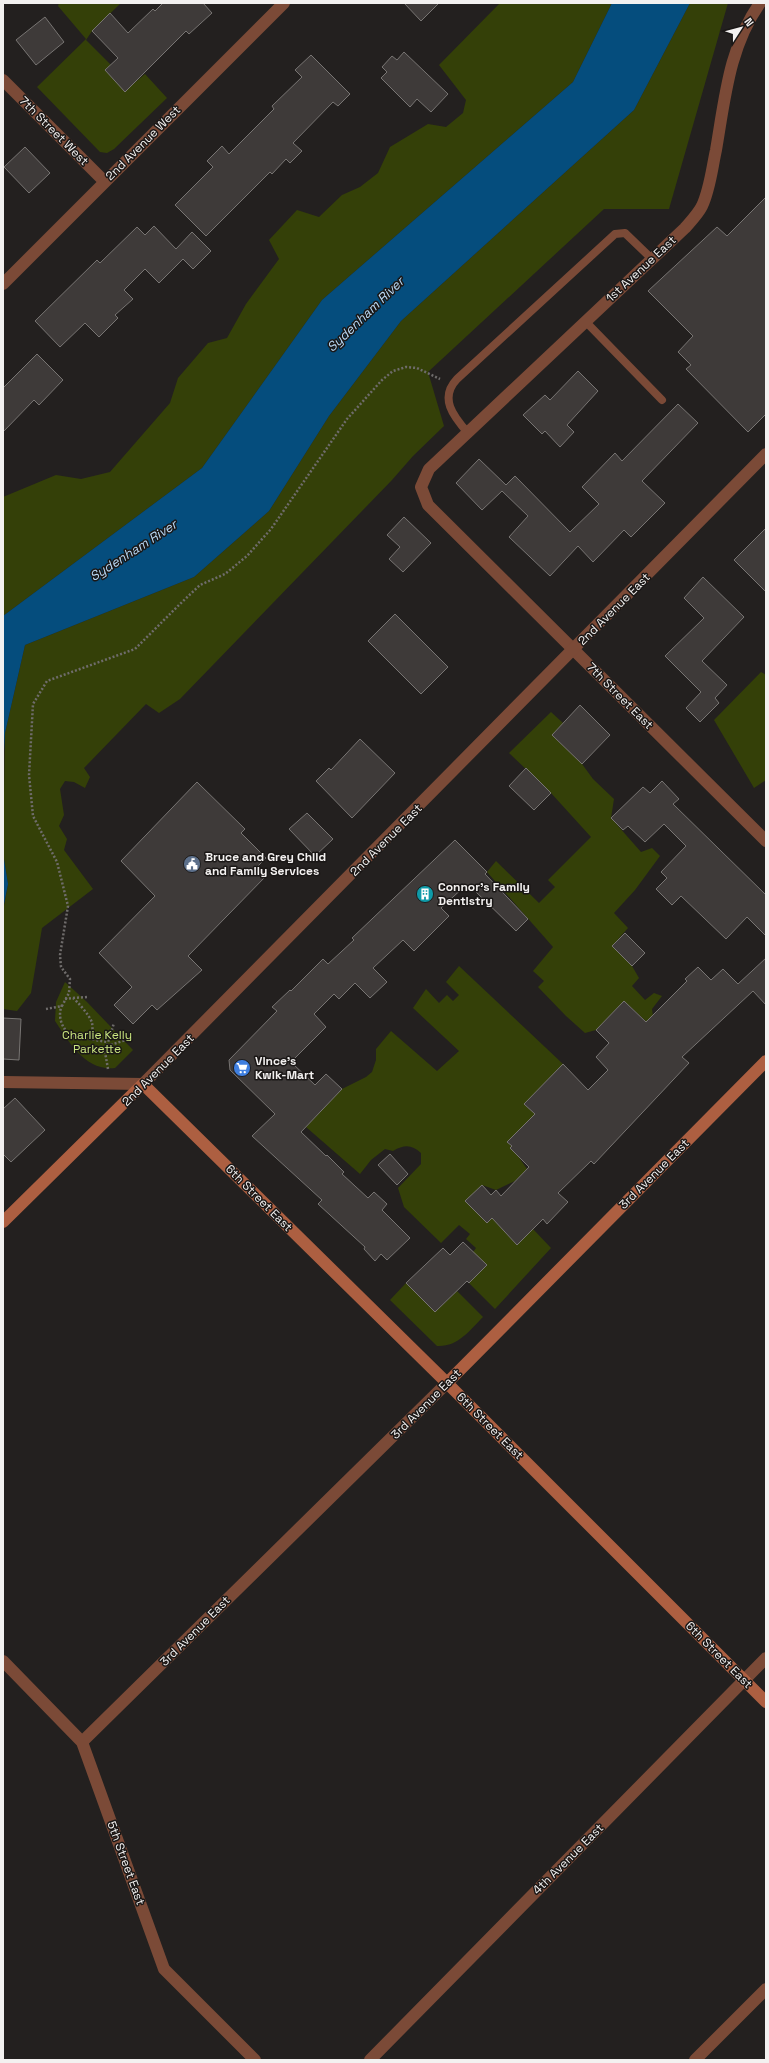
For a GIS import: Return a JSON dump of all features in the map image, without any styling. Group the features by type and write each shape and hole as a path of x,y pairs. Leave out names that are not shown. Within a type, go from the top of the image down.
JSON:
{"main road":[{"name":"3rd Avenue East","path":"447,1383 766,1062"},
{"name":"2nd Avenue East","path":"3,1222 143,1084"},
{"name":"6th Street East","path":"143,1084 447,1383 766,1702"}],"street":[{"name":"2nd Avenue West","path":"3,284 104,181 284,3"},
{"name":"1st Avenue East","path":"424,477 429,469 685,228 702,207 710,180 729,74 736,48 748,20 760,3"},
{"name":"7th Street West","path":"3,80 104,181"},
{"name":"2nd Avenue East","path":"143,1084 574,650 766,454"},
{"name":"7th Street East","path":"424,477 421,487 428,505 766,841"},
{"path":"3,1082 143,1084"},
{"name":"3rd Avenue East","path":"82,1742 447,1383"},
{"name":"4th Avenue East","path":"370,2060 766,1658"},
{"name":"5th Street East","path":"3,1661 82,1742 164,1969 255,2060"},
{"path":"695,2060 766,1989"}],"lane":[{"path":"468,433 456,420 450,408 448,392 451,385 615,234 625,233 652,259"},
{"path":"586,322 662,400"}],"path":[{"path":"107,1042 93,1038 72,1036 62,1027 59,1012 65,998 69,993 70,979 61,967 60,955 68,906 57,862 33,816 29,775 33,704 47,681 135,649 200,585 225,574 247,556 271,529 347,418 393,370 406,367 417,368 451,385"},
{"path":"65,998 87,997"},
{"path":"73,998 78,1002 92,1022 91,1029 93,1038"},
{"path":"46,1009 62,1006"},
{"path":"110,1084 106,1061 106,1047 114,1023"},
{"path":"106,1047 129,1039"}],"green space":[{"path":"59,3 121,3 92,31 86,40 111,65 105,70 125,91 145,74 167,98 114,149 107,153 100,152 37,87 86,39 58,6"},
{"path":"500,3 612,3 573,82 322,300 202,468 3,616 3,497 56,475 81,479 110,472 170,403 178,378 208,343 227,338 246,304 279,259 269,240 297,210 319,217 342,195 360,187 378,173 390,147 428,124 446,127 463,113 466,100 439,65"},
{"path":"690,3 728,3 669,209 604,209 428,372 444,426 413,456 392,480 180,699 159,713 146,704 84,768 90,777 85,788 74,782 65,781 60,789 64,815 59,826 67,839 64,850 93,889 42,928 31,993 17,1011 3,1009 3,911 8,884 3,853 5,733 25,645 194,577 269,511 329,416 401,321 634,110"},
{"path":"761,672 766,675 766,780 754,788 714,720"},
{"path":"551,712 563,723 552,735 582,764 593,779 614,799 611,818 641,852 652,848 660,856 635,890 614,913 628,928 612,946 632,966 639,978 632,986 645,1000 654,993 662,996 652,1009 653,1017 648,1023 624,1001 596,1030 585,1033 566,1016 538,987 544,981 533,971 553,947 487,872 496,861 539,903 555,887 548,880 591,837 551,793 509,753"},
{"path":"459,966 563,1064 524,1104 539,1118 508,1142 527,1169 515,1181 496,1190 482,1185 466,1201 487,1223 492,1218 517,1245 533,1229 551,1248 495,1309 469,1283 487,1265 473,1252 476,1248 466,1239 470,1234 459,1225 441,1243 404,1207 398,1188 421,1164 421,1153 415,1148 408,1146 401,1147 393,1151 385,1149 371,1160 360,1174 306,1127 342,1089 366,1077 372,1072 376,1060 376,1049 391,1031 437,1071 459,1051 413,1008 426,989 439,1003 447,995 453,1001 459,995 446,982"},
{"name":"Charlie Kelly Parkette","path":"65,982 87,1002 133,1050 115,1068 104,1068 95,1065 79,1054 55,1021 56,1002"},
{"path":"406,1283 435,1312 457,1291 483,1317 468,1333 457,1341 444,1346 437,1346 390,1300"}],"water":[{"name":"Sydenham River","path":"612,3 690,3 634,110 401,321 329,416 269,511 194,577 25,645 5,733 3,770 3,616 202,468 322,300 573,82"},
{"path":"3,853 8,884 3,909"}],"building":[{"path":"163,3 203,3 212,13 189,34 186,31 125,92 105,70 118,58 92,31 110,13 128,33 153,9 155,11"},
{"path":"404,3 439,3 421,21"},
{"path":"45,17 64,42 36,65 16,40"},
{"path":"404,52 448,94 431,112 417,99 410,107 381,78 387,72 382,67 392,56 397,60"},
{"path":"311,55 350,94 338,106 333,102 293,143 302,151 290,163 286,159 272,174 270,172 206,236 175,205 213,167 207,161 222,146 229,154 274,109 272,106 302,77 295,70"},
{"path":"25,147 50,173 29,193 4,167"},
{"path":"766,197 766,414 748,432 686,369 691,365 678,352 693,336 648,291 717,227 727,236"},
{"path":"154,226 176,249 192,232 211,251 193,269 183,259 159,283 145,269 124,290 133,299 115,315 118,318 99,337 85,323 60,347 35,321 97,260 100,263 137,227 145,235"},
{"path":"37,354 63,380 39,405 34,400 3,432 3,388"},
{"path":"578,371 598,391 567,425 574,432 560,447 545,431 542,434 523,415 545,395 550,400"},
{"path":"678,404 698,423 642,481 665,503 631,537 624,530 593,562 578,546 550,576 509,537 528,516 502,491 482,510 456,483 479,459 506,485 515,476 570,532 599,504 582,487 615,453 622,461"},
{"path":"404,517 431,543 403,572 389,559 400,547 387,535"},
{"path":"766,528 766,592 734,560"},
{"path":"703,577 744,617 702,661 727,685 715,698 719,703 700,722 686,708 701,692 665,656 704,618 684,598"},
{"path":"395,614 448,667 421,694 368,641"},
{"path":"580,705 610,735 582,764 552,735"},
{"path":"360,739 395,773 352,818 316,781 329,768 331,770"},
{"path":"526,768 551,793 534,810 509,786"},
{"path":"662,781 679,799 673,804 766,895 766,936 747,917 726,939 681,896 672,905 656,889 667,878 661,872 686,846 664,824 645,842 628,826 623,830 611,818 643,787 650,793"},
{"name":"Bruce and Grey Child and Family Services","path":"197,782 245,829 241,833 266,858 257,867 266,876 188,956 202,970 157,1010 152,1005 133,1024 114,1005 132,987 99,953 155,896 121,861"},
{"path":"307,813 333,839 315,856 289,829"},
{"path":"455,840 487,872 485,874 528,919 516,931 472,888 469,890 465,886 441,908 449,916 414,951 403,940 373,968 387,982 370,998 355,983 339,999 334,994 314,1014 326,1027 291,1062 315,1085 326,1074 342,1089 301,1132 326,1156 327,1155 344,1172 342,1174 368,1198 374,1192 387,1204 382,1210 410,1238 387,1260 381,1254 375,1261 364,1249 365,1247 318,1204 322,1200 252,1136 275,1114 230,1070 229,1060 277,1011 272,1007 290,990 291,991 323,959 328,964 354,940 352,938"},
{"path":"625,933 645,953 632,966 612,946"},
{"path":"766,958 766,1005 753,991 682,1057 689,1063 594,1164 591,1161 558,1193 568,1202 547,1224 543,1219 517,1245 492,1218 487,1223 465,1201 482,1185 491,1195 496,1190 501,1196 529,1167 510,1148 512,1146 507,1142 535,1114 524,1104 563,1064 588,1090 608,1070 596,1057 609,1043 596,1030 624,1001 646,1022 687,981 685,979 698,967 711,980 723,969 738,984"},
{"path":"3,1018 21,1019 19,1060 3,1059"},
{"path":"15,1098 45,1130 11,1162 3,1154 3,1109"},
{"path":"390,1154 408,1174 397,1185 378,1165"},
{"path":"463,1242 487,1265 469,1283 467,1281 435,1312 406,1283 443,1248 450,1255"}],"place":[{"name":"Bruce and Grey Child and Family Services","path":"192,864"},
{"name":"Connor's Family Dentistry","path":"425,894"},
{"name":"Vince's Kwik-Mart","path":"242,1068"}]}
